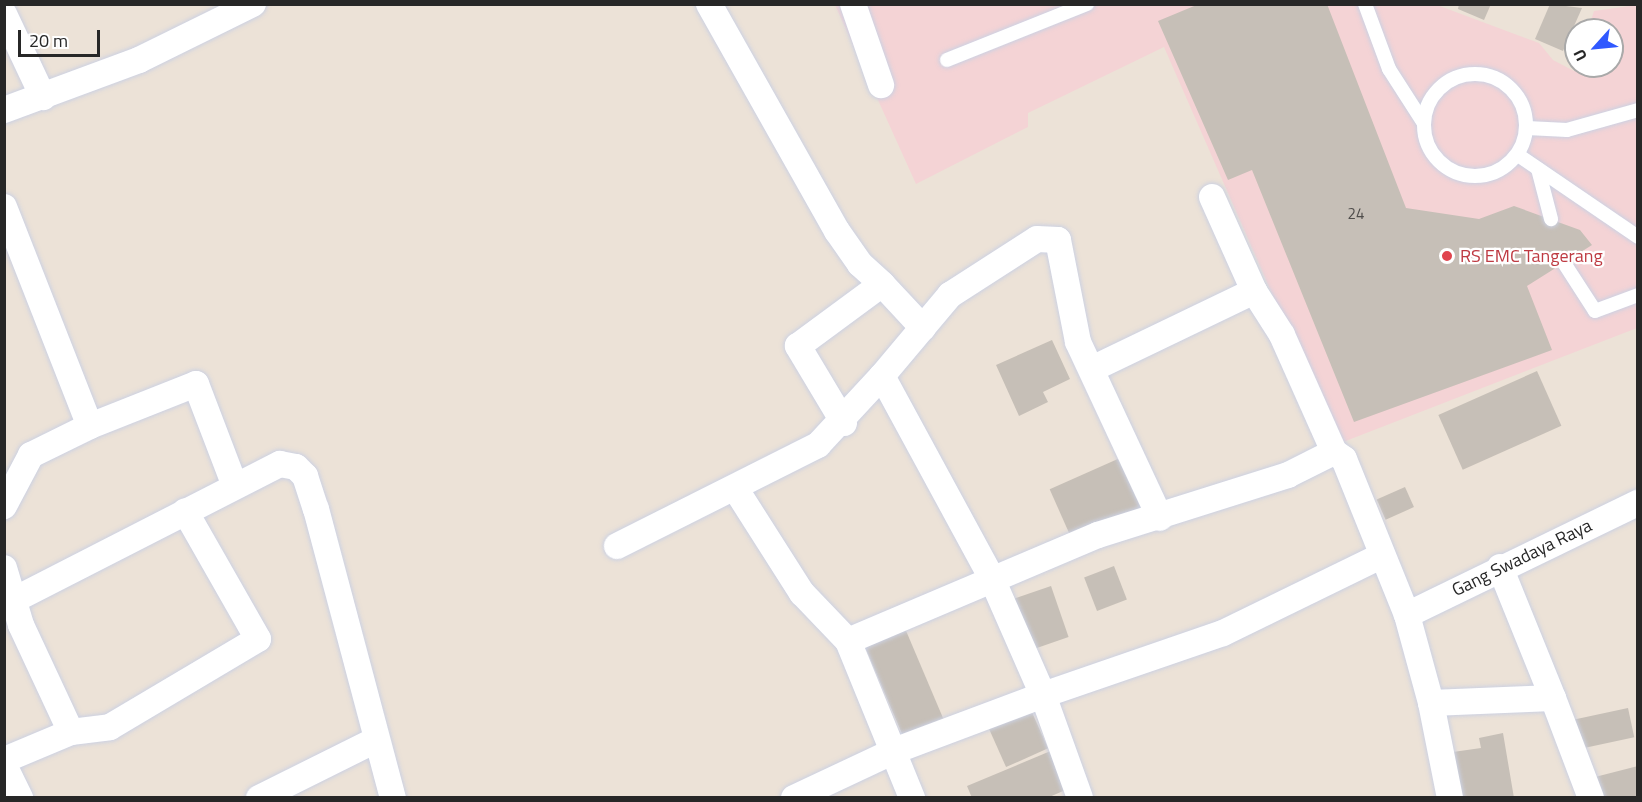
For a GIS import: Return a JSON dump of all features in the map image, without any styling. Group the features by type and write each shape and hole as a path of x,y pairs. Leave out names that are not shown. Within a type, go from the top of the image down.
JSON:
{"street":[{"path":"4,110 43,98 139,60 253,4"},
{"path":"710,4 837,231 923,328"},
{"path":"852,4 881,86"},
{"path":"4,14 43,98"},
{"path":"1212,197 1254,291 1282,335 1334,452 1344,459 1381,556 1407,615 1431,704 1450,798"},
{"path":"4,207 90,426"},
{"path":"617,546 818,445 844,423 950,295 977,275 1049,236 1062,250 1070,316 1160,518"},
{"path":"844,423 790,347 882,284"},
{"path":"1092,369 1254,291"},
{"path":"882,376 992,579 1043,695 1080,798"},
{"path":"4,464 30,455 90,426 196,384 235,486"},
{"path":"848,641 1098,536 1160,518 1288,475 1334,452"},
{"path":"4,506 30,455"},
{"path":"12,601 184,511 287,463 305,476 393,798"},
{"path":"735,488 802,593 848,641 912,798"},
{"name":"Gang Swadaya Raya","path":"1407,615 1500,567 1638,503"},
{"path":"4,760 71,732 110,727 258,639 184,511"},
{"path":"794,798 894,752 1043,695 1223,633 1381,556"},
{"path":"1500,567 1591,798"},
{"path":"4,568 12,601 71,732"},
{"path":"1431,704 1553,698"},
{"path":"259,798 376,740"},
{"path":"4,765 20,798"}],"lane":[{"path":"947,60 1087,4"},
{"path":"1365,4 1389,69 1424,122 1426,142 1453,172 1472,177 1492,174 1518,155 1527,129 1514,91 1478,73 1441,86 1424,122"},
{"path":"1527,129 1566,130 1614,120 1638,110"},
{"path":"1614,120 1638,123"},
{"path":"1518,155 1638,237"},
{"path":"1538,169 1551,219"},
{"path":"1564,263 1595,311 1638,295"}],"shaded area":[{"name":"RS EMC Tangerang","path":"835,5 1437,5 1539,43 1553,60 1564,66 1564,78 1624,78 1624,18 1592,18 1594,11 1637,5 1637,328 1338,444 1164,47 1028,113 1028,127 916,184"}],"building":[{"path":"1199,4 1327,4 1406,208 1479,219 1514,206 1580,230 1592,245 1527,286 1552,350 1354,422 1252,170 1228,180 1158,21"},
{"path":"1459,4 1491,4 1484,20 1458,9"},
{"path":"1550,4 1582,8 1578,18 1564,18 1563,51 1535,39"},
{"path":"1052,340 1070,379 1043,392 1048,402 1019,416 996,365"},
{"path":"1537,371 1561,426 1463,470 1438,415"},
{"path":"1120,458 1143,510 1073,541 1050,489"},
{"path":"1405,487 1414,507 1386,520 1377,500"},
{"path":"1114,566 1127,600 1097,611 1084,577"},
{"path":"1051,586 1069,637 1026,652 1008,601"},
{"path":"904,626 946,725 906,743 863,643"},
{"path":"1628,708 1634,737 1579,749 1573,720"},
{"path":"1031,710 1048,748 1006,767 989,729"},
{"path":"1503,733 1514,798 1454,798 1446,753 1481,748 1479,738"},
{"path":"1053,750 1070,788 1047,798 972,798 967,786"},
{"path":"1638,766 1638,798 1600,798 1595,777"}],"place":[{"name":"RS EMC Tangerang","path":"1447,256"}]}
